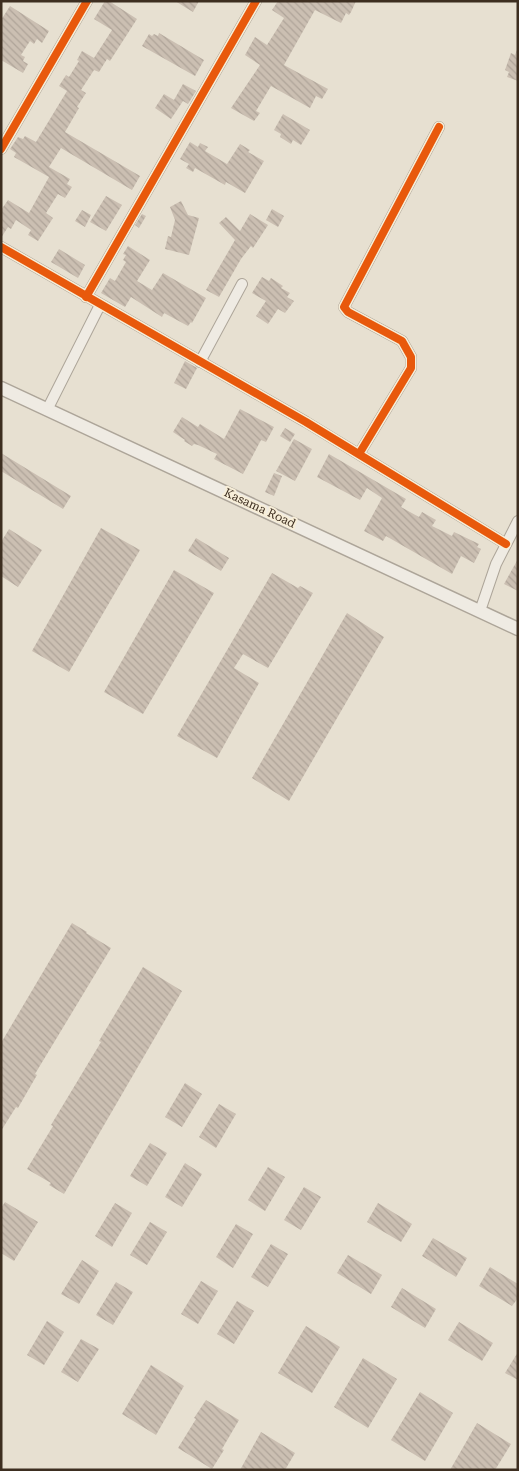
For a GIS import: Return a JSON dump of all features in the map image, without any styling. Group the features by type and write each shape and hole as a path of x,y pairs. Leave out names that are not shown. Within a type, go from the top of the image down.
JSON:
{"street":[{"path":"1,149 87,1"},
{"path":"86,297 256,1"},
{"path":"359,454 410,368 411,357 402,341 348,312 344,307 439,127"},
{"path":"1,247 359,454 506,544"},
{"path":"200,362 242,284"},
{"path":"47,410 100,305"},
{"name":"Kasama Road","path":"1,388 518,629"},
{"path":"480,611 496,564 518,521"}],"building":[{"path":"105,1 109,1 137,19 110,61 107,59 99,72 94,70 81,90 86,93 65,132 140,176 132,190 61,148 49,167 70,179 67,184 72,187 65,198 58,194 46,213 53,218 38,241 28,235 31,230 16,220 11,229 8,227 1,238 1,210 8,200 29,213 49,177 14,157 16,153 10,149 18,137 23,139 25,136 36,142 67,91 59,86 66,75 69,77 79,61 77,60 82,51 94,58 112,30 94,19"},
{"path":"175,1 199,1 193,12"},
{"path":"278,1 356,1 349,15 346,13 341,23 315,10 284,65 328,89 322,99 316,96 310,108 271,86 256,111 260,113 254,121 231,108 260,65 245,55 255,37 267,45 284,18 272,10"},
{"path":"10,6 49,31 42,43 37,39 34,44 30,41 21,55 25,57 23,61 28,64 23,73 1,60 1,20"},
{"path":"159,33 204,60 195,76 142,46 149,34 158,36"},
{"path":"517,50 518,81 507,77 509,72 505,70 511,53 515,55"},
{"path":"183,84 196,91 188,104 183,101 171,119 155,108 164,94 174,100"},
{"path":"283,114 310,130 301,145 293,140 291,144 280,137 281,134 274,130"},
{"path":"190,142 198,147 200,143 208,147 205,151 227,164 240,144 250,150 248,152 264,161 245,193 226,182 225,185 195,168 193,172 186,168 189,164 180,159"},
{"path":"106,196 122,205 106,231 90,222"},
{"path":"181,201 188,215 199,218 189,255 165,249 168,236 171,237 175,220 170,207"},
{"path":"272,209 284,216 278,227 266,220"},
{"path":"82,210 91,215 85,227 75,221"},
{"path":"142,214 146,216 139,228 135,225"},
{"path":"250,214 268,225 253,248 251,246 241,259 219,297 206,290 235,240 219,223 226,217 240,231"},
{"path":"128,246 150,260 137,281 152,290 163,273 206,298 192,323 188,326 164,313 162,317 131,297 125,307 101,293 110,278 115,281 126,262 123,260 126,255 123,254"},
{"path":"59,249 85,265 78,278 51,262"},
{"path":"262,277 269,281 271,278 283,286 281,288 290,293 287,297 294,301 285,313 278,309 268,324 256,316 266,301 252,293"},
{"path":"185,361 197,368 186,389 174,383"},
{"path":"240,409 274,427 266,442 261,440 243,474 214,459 217,454 198,445 194,444 192,446 173,432 182,417 198,427 200,424 224,439"},
{"path":"285,428 295,434 290,442 280,436"},
{"path":"294,439 312,449 295,481 276,471"},
{"path":"1,453 71,496 63,509 1,471"},
{"path":"329,454 406,499 401,507 419,517 422,512 436,520 432,526 452,536 454,532 479,544 477,547 481,549 474,563 461,556 452,574 386,536 383,541 364,531 382,498 367,488 360,500 317,477"},
{"path":"274,473 282,476 274,496 265,492"},
{"path":"101,528 140,550 69,672 32,651"},
{"path":"9,529 42,550 18,587 1,576 1,542"},
{"path":"196,538 229,558 221,571 188,551"},
{"path":"518,559 518,591 504,584"},
{"path":"174,570 214,593 143,714 104,692"},
{"path":"272,573 298,588 300,586 313,593 268,668 243,654 234,668 259,683 217,758 177,736"},
{"path":"347,613 384,637 289,801 252,778"},
{"path":"72,923 111,948 35,1074 37,1075 18,1108 16,1107 1,1131 1,1043"},
{"path":"143,967 182,991 64,1194 49,1185 51,1183 27,1169"},
{"path":"185,1083 202,1094 182,1127 165,1117"},
{"path":"219,1104 236,1114 216,1148 199,1137"},
{"path":"150,1143 167,1153 147,1186 130,1176"},
{"path":"185,1163 202,1174 182,1207 165,1197"},
{"path":"268,1167 285,1177 265,1211 248,1200"},
{"path":"304,1187 321,1197 301,1230 284,1220"},
{"path":"5,1202 38,1222 14,1261 1,1253 1,1208"},
{"path":"115,1203 132,1213 112,1247 95,1236"},
{"path":"378,1203 412,1224 401,1242 367,1222"},
{"path":"150,1222 167,1232 147,1265 130,1255"},
{"path":"236,1224 253,1234 233,1268 216,1257"},
{"path":"433,1238 467,1258 456,1277 422,1256"},
{"path":"271,1244 288,1254 268,1287 251,1277"},
{"path":"348,1255 382,1275 371,1294 337,1273"},
{"path":"82,1260 99,1271 79,1304 61,1294"},
{"path":"490,1267 518,1284 518,1298 512,1306 479,1286"},
{"path":"201,1281 218,1291 198,1324 181,1314"},
{"path":"116,1282 133,1292 113,1325 96,1315"},
{"path":"402,1288 436,1309 425,1328 391,1307"},
{"path":"237,1301 254,1311 234,1344 217,1334"},
{"path":"47,1321 64,1332 44,1365 27,1355"},
{"path":"459,1322 493,1343 482,1361 448,1340"},
{"path":"306,1326 340,1347 312,1393 278,1373"},
{"path":"81,1339 99,1349 78,1382 61,1372"},
{"path":"518,1352 518,1380 505,1373"},
{"path":"363,1358 397,1379 368,1428 334,1407"},
{"path":"151,1365 184,1386 156,1435 122,1414"},
{"path":"420,1392 453,1413 425,1461 391,1440"},
{"path":"206,1400 239,1420 212,1469 178,1448"},
{"path":"477,1423 511,1444 495,1470 450,1470"},
{"path":"261,1432 295,1453 285,1470 240,1470"}],"cycle path":[{"path":"1,149 87,1"},
{"path":"86,297 256,1"},
{"path":"359,454 411,368 411,357 402,341 348,312 344,307 439,127"},
{"path":"1,247 306,422 506,544"}]}
